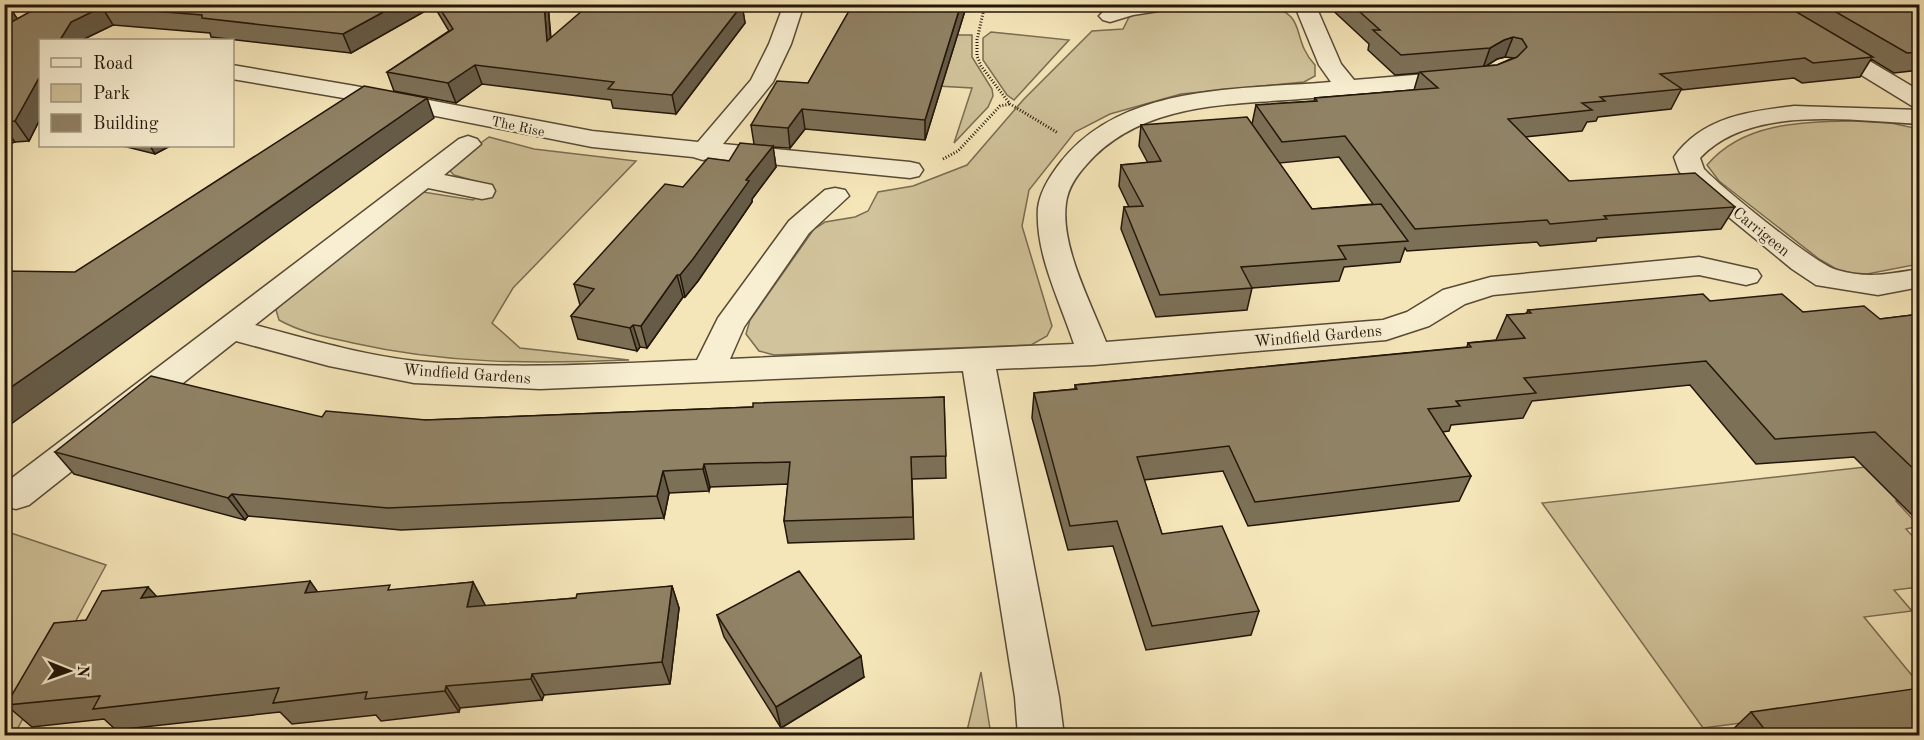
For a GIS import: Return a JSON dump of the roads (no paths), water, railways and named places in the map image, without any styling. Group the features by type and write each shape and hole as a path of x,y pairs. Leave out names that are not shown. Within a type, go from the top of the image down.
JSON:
{"street":[{"path":"703,152 761,82 780,44 794,4"},
{"path":"1110,16 1140,7 1171,4"},
{"path":"1304,4 1330,64 1347,87"},
{"path":"1759,4 1920,101"},
{"name":"The Rise","path":"234,72 624,144 910,170"},
{"path":"1094,354 1057,250 1051,209 1058,183 1086,148 1112,126 1154,111 1197,101 1489,76"},
{"name":"Carrigeen","path":"1920,117 1809,113 1765,116 1712,134 1698,143 1687,157 1692,171 1707,186 1802,263 1827,278 1878,286 1920,278"},
{"path":"16,495 468,144"},
{"path":"423,179 482,190"},
{"path":"710,369 729,325 799,227 835,196"},
{"name":"Windfield Gardens","path":"229,329 329,355 414,372 540,378 1094,354 1386,330 1418,319 1454,297 1491,286 1700,266 1746,276"},
{"path":"978,360 1037,697 1041,735"}]}
